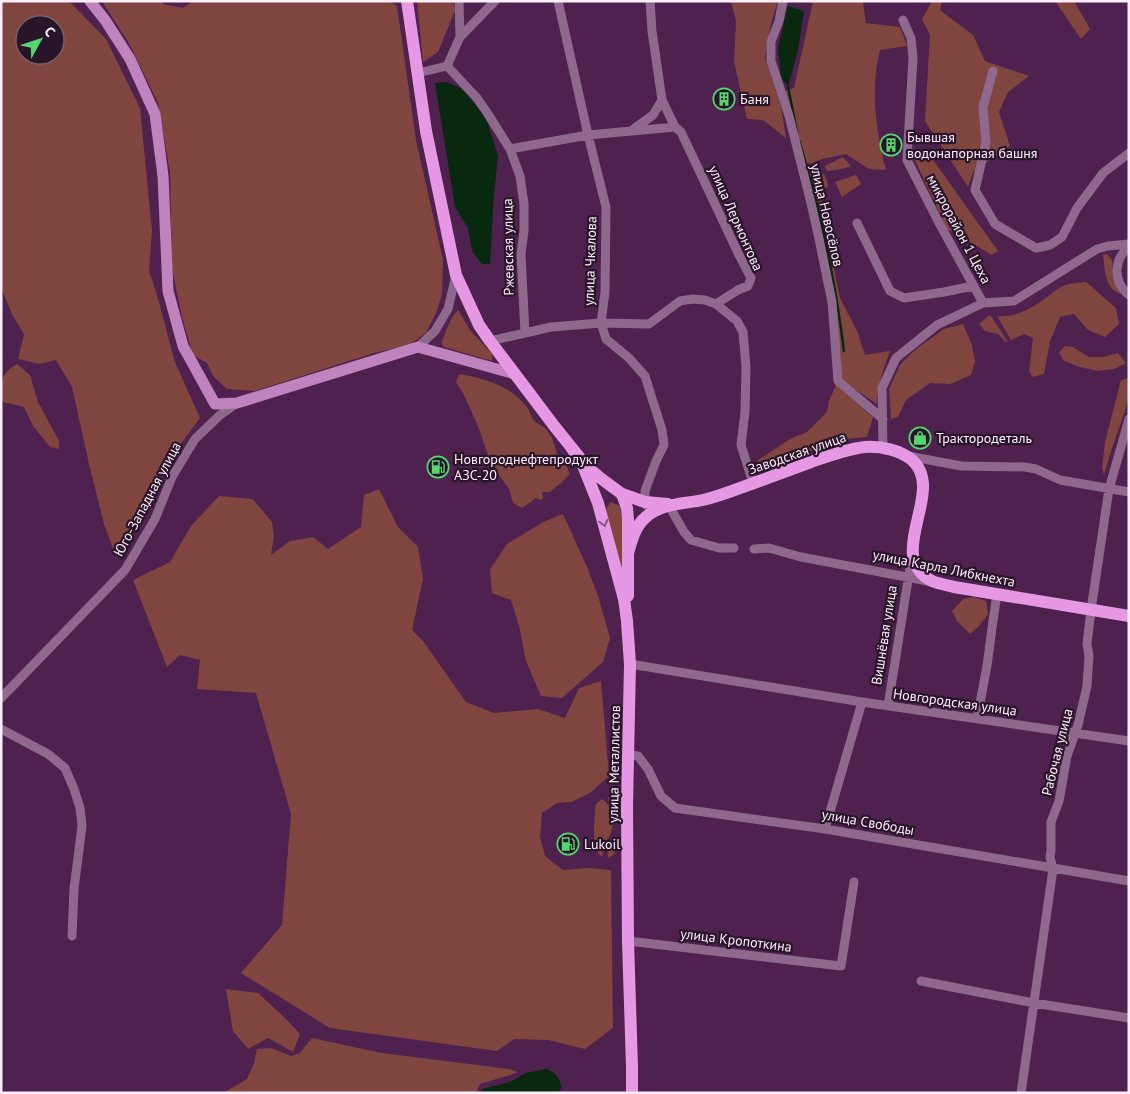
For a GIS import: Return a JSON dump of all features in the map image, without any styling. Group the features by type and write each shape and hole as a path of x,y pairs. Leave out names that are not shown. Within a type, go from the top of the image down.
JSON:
{"main road":[{"path":"407,1 426,131 456,276 479,325 490,342 570,447"},
{"name":"Заводская улица","path":"570,447 588,468 618,491 648,507 705,499 821,458 867,447 893,450 905,456"},
{"name":"улица Металлистов","path":"570,447 582,464 598,502 624,599 627,621 630,664 627,806 632,1093"},
{"name":"Вишнёвая улица","path":"905,456 917,466 923,487 912,553"},
{"path":"598,502 618,491 627,508 627,621"},
{"path":"628,553 637,527 645,517 648,507"},
{"path":"912,553 918,569 927,578 938,583"},
{"name":"улица Карла Либкнехта","path":"938,583 1129,616"}],"street":[{"path":"90,1 105,20 130,59 155,114 163,176 168,291 183,346 218,410 418,347 436,332 448,309 456,276"},
{"path":"459,1 460,37"},
{"path":"418,73 447,66 460,37 495,1"},
{"name":"улица Чкалова","path":"558,1 606,207 605,292 601,323 606,339 629,358 645,376 662,430 664,445 645,491 648,507"},
{"name":"улица Лермонтова","path":"650,1 652,31 662,100 675,127 681,132 751,278 748,286 716,304"},
{"name":"улица Новосёлов","path":"784,1 771,42 771,61 789,116 819,239 832,302 838,381 883,419"},
{"name":"микрорайон 1 Цеха","path":"903,20 911,38 913,58 907,160 983,303"},
{"name":"Ржевская улица","path":"447,66 477,98 510,149 520,176 524,204 524,231 521,254 525,333"},
{"path":"993,71 982,107 986,142 974,190 994,224 1036,248 1050,245 1062,237 1077,208 1103,173 1129,153"},
{"path":"631,131 653,114 662,100"},
{"path":"510,149 588,135 675,127"},
{"path":"857,223 890,290 904,298 973,286"},
{"path":"883,448 882,388 896,358 937,325 983,303 1014,300 1097,250 1108,246 1129,246"},
{"path":"1108,246 1116,258 1117,276 1120,286 1129,295"},
{"path":"1117,266 1120,256 1129,246"},
{"path":"490,342 551,327 601,323 649,324 680,302 693,299 705,300 716,304 737,321 743,332 746,367 745,412 741,445 753,483"},
{"path":"418,347 515,374"},
{"name":"Юго-Западная улица","path":"1,698 125,570 155,519 172,477 195,439 218,410"},
{"name":"Рабочая улица","path":"1021,1093 1053,869 1050,858 1051,822 1059,802 1067,756 1078,725 1087,686 1089,656 1087,644 1109,489 1129,419"},
{"name":"Заводская улица","path":"905,456 961,466 1025,467 1036,469 1060,480 1129,492"},
{"path":"672,504 684,532 691,540 718,548 734,548"},
{"name":"улица Карла Либкнехта","path":"754,548 769,548 801,557 938,583"},
{"name":"Вишнёвая улица","path":"888,706 912,553"},
{"path":"977,719 987,666 997,594"},
{"name":"Новгородская улица","path":"630,664 862,702 1129,741"},
{"name":"Вишнёвая улица","path":"825,829 862,702"},
{"path":"1,729 48,754 65,768 74,789 80,808 82,826 74,889 72,936"},
{"name":"улица Свободы","path":"629,754 638,756 648,769 661,796 675,808 825,829 1129,881"},
{"name":"улица Кропоткина","path":"628,941 841,966 854,882"},
{"path":"921,981 1034,1003 1129,1018"}],"shaded area":[{"path":"1,1 69,1 106,39 140,108 152,231 149,271 175,362 200,418 160,472 130,536 116,557 104,524 72,387 56,360 40,364 18,359 24,334 12,314 1,287"},
{"path":"102,1 162,1 163,4 183,8 193,1 390,1 397,6 416,140 443,260 442,295 426,333 409,345 374,353 255,391 227,389 213,376 207,363 193,355 182,317 172,269 170,172 158,103 130,45"},
{"path":"417,1 453,1 455,11 438,52 423,62"},
{"path":"731,1 778,1 771,24 765,58 781,107 786,138 763,120 747,119 734,62 736,21"},
{"path":"813,1 869,1 863,3 866,23 900,27 907,46 880,50 875,80 877,125 886,170 869,169 846,154 803,164 784,91 794,88"},
{"path":"932,1 942,1 940,10 973,35 985,61 1029,76 1008,92 999,112 1010,146 973,172 968,187 925,121 930,35 922,19"},
{"path":"1055,1 1074,1 1090,29 1081,39"},
{"path":"788,6 804,11 798,50 788,87 781,77 778,48"},
{"path":"446,82 462,89 486,118 498,156 490,264 482,264 472,251 468,228 455,207 435,83"},
{"path":"843,157 851,166 827,171 825,166"},
{"path":"931,157 998,251 992,255 947,229 914,158"},
{"path":"804,169 821,172 826,177 828,186 822,191 821,200 826,207 823,217 840,298 857,331 865,355 890,351 883,370 877,404 841,378 838,347"},
{"path":"856,175 861,184 842,197 835,182"},
{"path":"1107,254 1112,260 1114,280 1123,294 1113,289 1107,279 1103,255"},
{"path":"1086,282 1116,308 1119,324 1105,337 1088,330 1074,314 1060,317 1050,341 1044,374 1033,377 1029,372 1033,338 1024,334 1011,340 997,316 1017,314 1036,305 1063,286"},
{"path":"458,310 470,330 492,354 492,361 442,345 448,325"},
{"path":"988,316 991,316 1008,342 998,334 985,331 979,324"},
{"path":"963,324 972,345 975,362 971,375 950,384 930,383 906,400 898,417 891,419 889,389 900,365 916,349 944,329"},
{"path":"1065,346 1073,347 1089,357 1103,357 1118,353 1126,363 1114,369 1098,371 1080,367 1064,361 1059,353"},
{"path":"17,364 30,375 38,402 59,441 59,449 50,447 33,426 24,407 3,402 2,380 7,371"},
{"path":"460,374 488,381 513,393 527,407 534,421 544,427 550,434 558,458 565,462 570,474 550,492 542,492 543,499 535,498 522,508 513,503 509,489 497,469 491,464 478,426 456,382"},
{"path":"1129,378 1129,396 1104,475 1102,468 1105,442 1121,380"},
{"path":"836,385 873,417 867,437 844,439 757,470 758,460 790,439 807,432 827,412 829,401"},
{"path":"379,489 398,527 418,547 423,579 412,630 423,641 466,702 494,713 538,709 565,718 579,688 601,681 609,776 590,793 571,802 557,803 542,813 540,837 545,856 563,870 587,868 611,870 613,1028 585,1049 548,1040 514,1039 497,1051 330,1028 241,973 282,925 291,814 256,693 197,689 200,660 180,655 167,667 133,580 170,562 191,526 219,496 253,499 272,522 274,536 271,555 290,541 313,537 328,549 361,527 364,495"},
{"path":"611,502 620,506 624,571 621,571 606,511"},
{"path":"563,514 598,596 610,638 603,662 562,698 541,696 526,661 519,626 511,600 492,593 490,569 507,544 543,522"},
{"path":"974,597 986,601 988,614 970,634 957,621 952,611 963,599"},
{"path":"612,791 616,798 617,815 614,815 612,804 608,800"},
{"path":"602,799 609,806 613,820 612,830 605,844 602,857 596,848 594,834 595,808 596,804"},
{"path":"616,836 615,852 608,858 608,849"},
{"path":"226,989 258,993 286,1019 300,1034 293,1052 268,1038 248,1049 233,1031"},
{"path":"312,1038 382,1053 509,1069 518,1072 480,1084 476,1093 223,1093 247,1079 254,1063 257,1049 271,1048 291,1056 300,1053"},
{"path":"546,1069 553,1072 558,1078 562,1087 558,1093 481,1093 482,1089 510,1082 526,1073"}],"waterway":[{"path":"788,87 797,132"},
{"path":"799,140 826,244 844,351"}],"place":[{"name":"Баня","path":"724,99"},
{"name":"Бывшая водонапорная башня","path":"891,145"},
{"name":"Трактородеталь","path":"920,438"},
{"name":"Новгороднефтепродукт АЗС-20","path":"438,467"},
{"name":"Lukoil","path":"568,844"}]}
